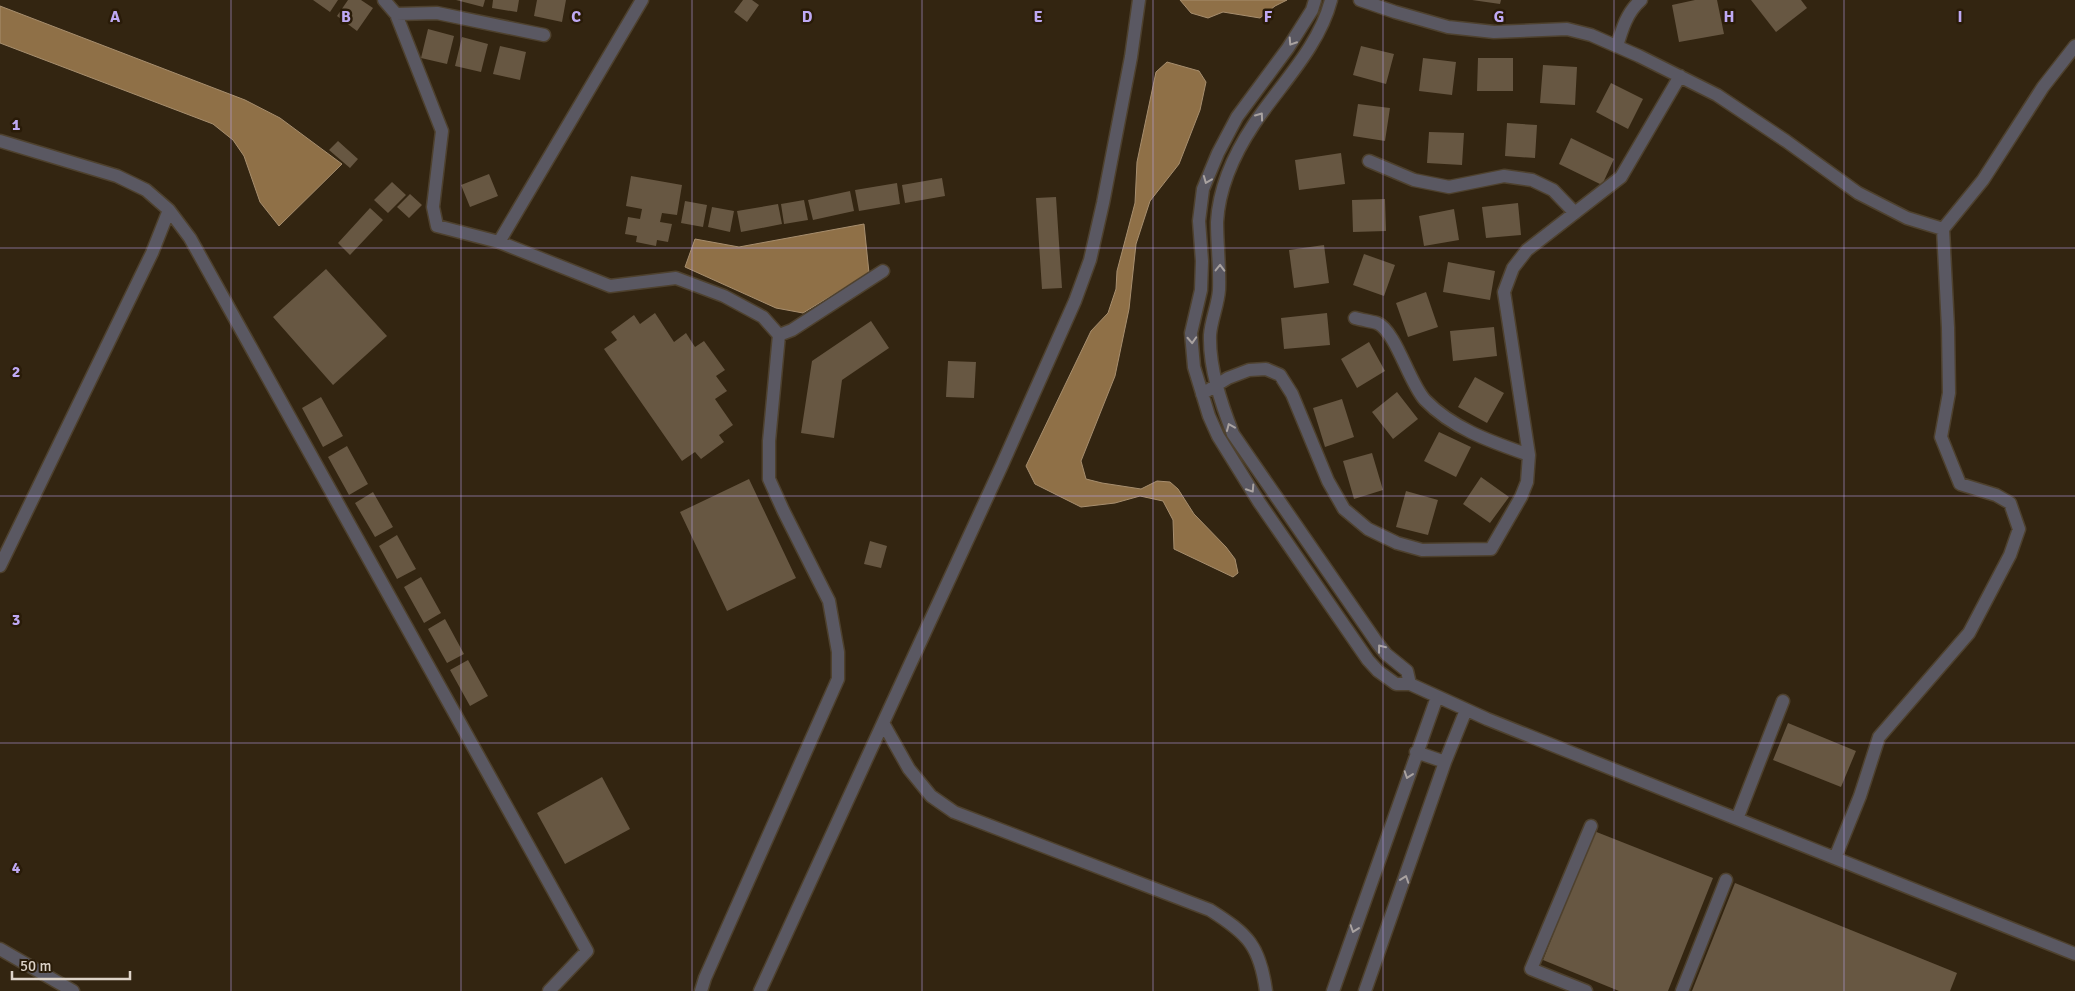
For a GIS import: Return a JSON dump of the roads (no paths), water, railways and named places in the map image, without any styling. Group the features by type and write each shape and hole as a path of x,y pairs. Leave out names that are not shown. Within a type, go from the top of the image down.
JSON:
{"street":[{"path":"384,0 396,14 442,131 433,208 437,226 499,242 610,286 676,278 724,296 763,317 779,335 769,441 769,479 829,601 838,652 838,679 705,978 701,991"},
{"path":"499,242 642,0"},
{"path":"760,991 1075,301 1090,260 1103,203 1131,58 1139,0"},
{"path":"1315,0 1312,10 1288,48 1237,117 1218,153 1203,189 1199,221 1202,261 1201,290 1191,334 1194,367 1218,436 1233,462 1368,660 1378,671 1396,684 1410,684 1466,710 2075,954"},
{"path":"1331,0 1327,18 1308,49 1253,125 1233,160 1220,194 1217,223 1220,262 1219,293 1210,334 1211,363 1224,412 1233,434 1378,644 1386,654 1407,671 1410,684"},
{"path":"1360,0 1448,27 1494,32 1566,29 1591,35 1618,46 1717,95 1786,141 1858,193 1907,218 1943,229"},
{"path":"1618,46 1624,25 1634,6 1641,0"},
{"path":"396,14 438,13 544,35"},
{"path":"1835,858 1860,796 1880,737 1969,633 2010,556 2019,529 2010,503 1996,495 1960,484 1941,437 1949,393 1943,229 1984,180 2043,87 2075,46"},
{"path":"1202,394 1228,378 1249,370 1266,369 1280,376 1292,394 1328,481 1344,509 1368,529 1397,543 1422,550 1491,550 1521,497 1527,482 1529,455 1504,292 1513,268 1527,250 1621,177 1680,76"},
{"path":"0,142 117,176 146,190 169,210 190,238 587,951 549,991"},
{"path":"1369,161 1414,180 1449,187 1504,176 1532,180 1553,190 1575,213"},
{"path":"0,566 152,253 169,210"},
{"path":"779,335 792,330 883,271"},
{"path":"1355,318 1379,324 1396,344 1409,375 1424,399 1444,416 1483,439 1529,455"},
{"path":"1333,991 1437,696"},
{"path":"1737,819 1783,700"},
{"path":"1365,991 1466,710"},
{"path":"883,723 909,769 931,796 954,812 1210,910 1237,927 1251,942 1263,973 1266,991"},
{"path":"1416,752 1446,762"},
{"path":"1586,991 1565,987 1531,969 1591,826"},
{"path":"1682,991 1726,880"},
{"path":"0,949 73,991"}]}
